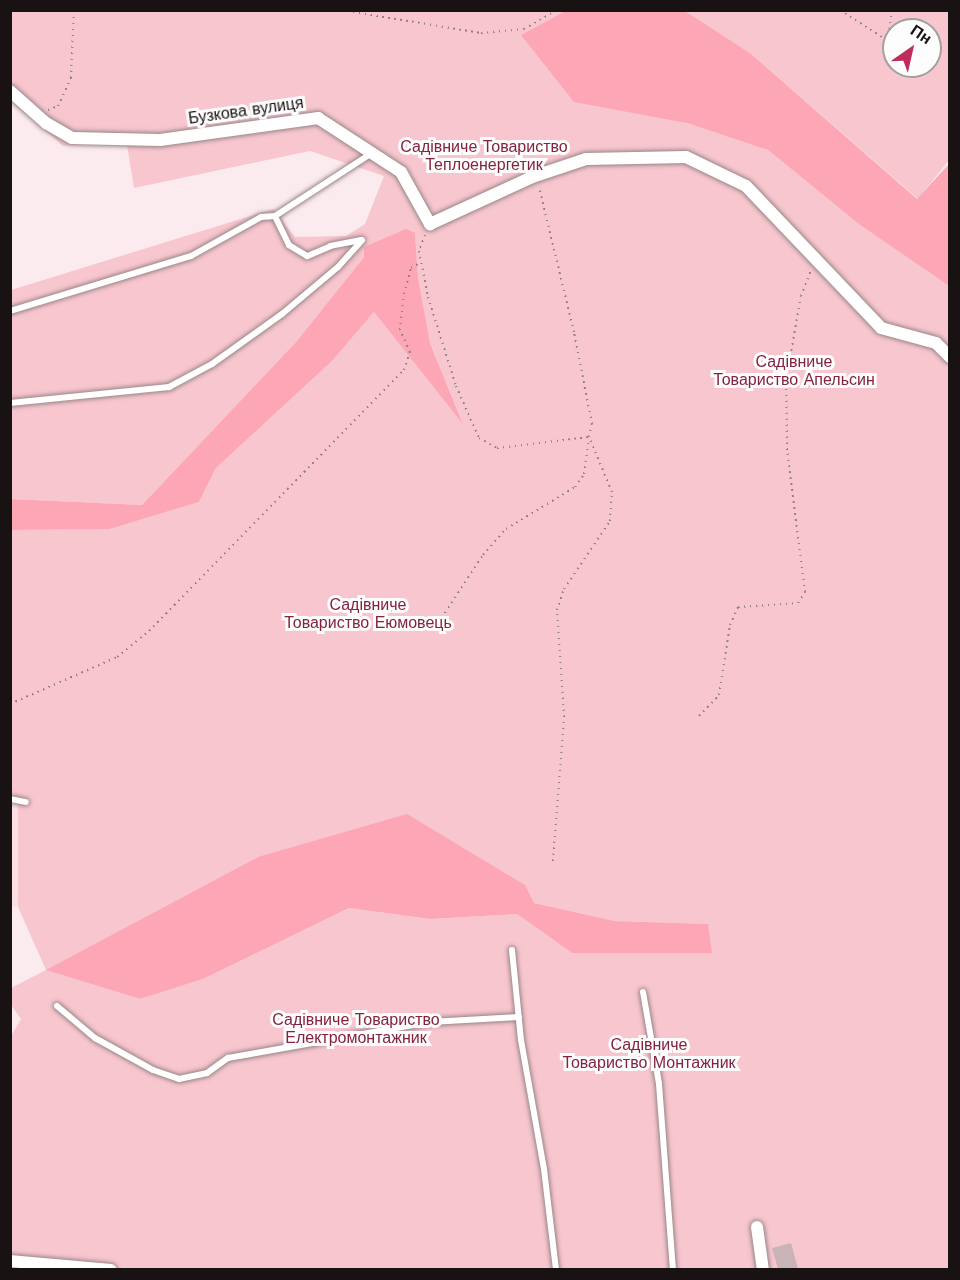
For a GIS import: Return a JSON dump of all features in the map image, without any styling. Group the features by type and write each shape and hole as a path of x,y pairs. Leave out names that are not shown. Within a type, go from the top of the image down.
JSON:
{"street":[{"name":"Бузкова вулиця","path":"10,91 37,115 72,138 160,140 318,118 401,172 430,224"},
{"path":"430,224 537,176 586,159 686,157 746,186 881,328 936,343 950,357"},
{"path":"757,1227 763,1269"},
{"path":"10,1260 33,1266 111,1269"}],"lane":[{"path":"10,311 190,256 261,217 274,216 372,153"},
{"path":"10,403 170,387 213,364 282,314 338,267 362,240 332,246 307,256 289,245 274,216"},
{"path":"10,799 26,802"},
{"path":"512,950 519,1017 556,1269"},
{"path":"643,992 659,1084 673,1269"},
{"path":"57,1006 95,1038 153,1070 179,1079 207,1073 228,1058 429,1022 519,1017"}],"path":[{"path":"37,115 58,106 71,78 74,10"},
{"path":"341,10 481,33 524,29 557,10"},
{"path":"840,10 888,41 892,10"},
{"path":"435,628 483,555 506,529 574,487 584,474 592,424 574,332 537,176"},
{"path":"430,224 419,251 421,262 456,386 479,438 497,448 589,437"},
{"path":"699,716 719,695 730,625 738,607 798,603 805,592 787,450 786,380 801,296 815,260"},
{"path":"10,704 117,657 149,631 404,370 411,352 400,330 404,294 411,268 421,262"},
{"path":"553,861 564,717 557,610 564,589 610,520 612,492 589,437"}],"shaded area":[{"path":"565,11 685,11 750,53 917,199 949,164 949,286 860,225 768,150 687,123 574,102 521,35"},
{"path":"406,229 415,233 418,278 430,343 463,424 374,312 333,360 216,468 199,502 110,529 11,530 11,499 142,505 296,342 364,257 364,247"},
{"path":"10,798 18,804 18,907 11,907"},
{"path":"407,814 525,885 534,903 615,921 708,924 712,953 572,953 517,914 430,919 349,908 203,979 140,999 46,970 258,857"}],"green space":[{"path":"11,11 565,11 521,35 687,123 768,150 860,225 949,286 949,1269 25,1269 11,1253 10,1038 21,1019 11,1005 11,988 46,970 18,907 18,804 10,798 11,530 110,529 199,502 216,468 333,360 374,312 462,421 429,340 418,278 415,233 364,257 296,342 142,505 11,499 11,290 273,209 295,237 346,236 365,224 384,176 310,151 134,188 126,139 63,146 11,100","holes":["258,857 534,903 615,921 708,924 572,953 517,914 430,919 349,908 203,979 140,999 47,970"]},
{"path":"685,11 949,11 949,160 918,199 750,53"}],"building":[{"path":"791,1243 798,1269 778,1269 772,1248"}],"park label":[{"name":"Садівниче Товариство Теплоенергетик","path":"484,156"},
{"name":"Садівниче Товариство Апельсин","path":"794,371"},
{"name":"Садівниче Товариство Еюмовець","path":"368,614"},
{"name":"Садівниче Товариство Електромонтажник","path":"356,1029"},
{"name":"Садівниче Товариство Монтажник","path":"649,1054"}]}
